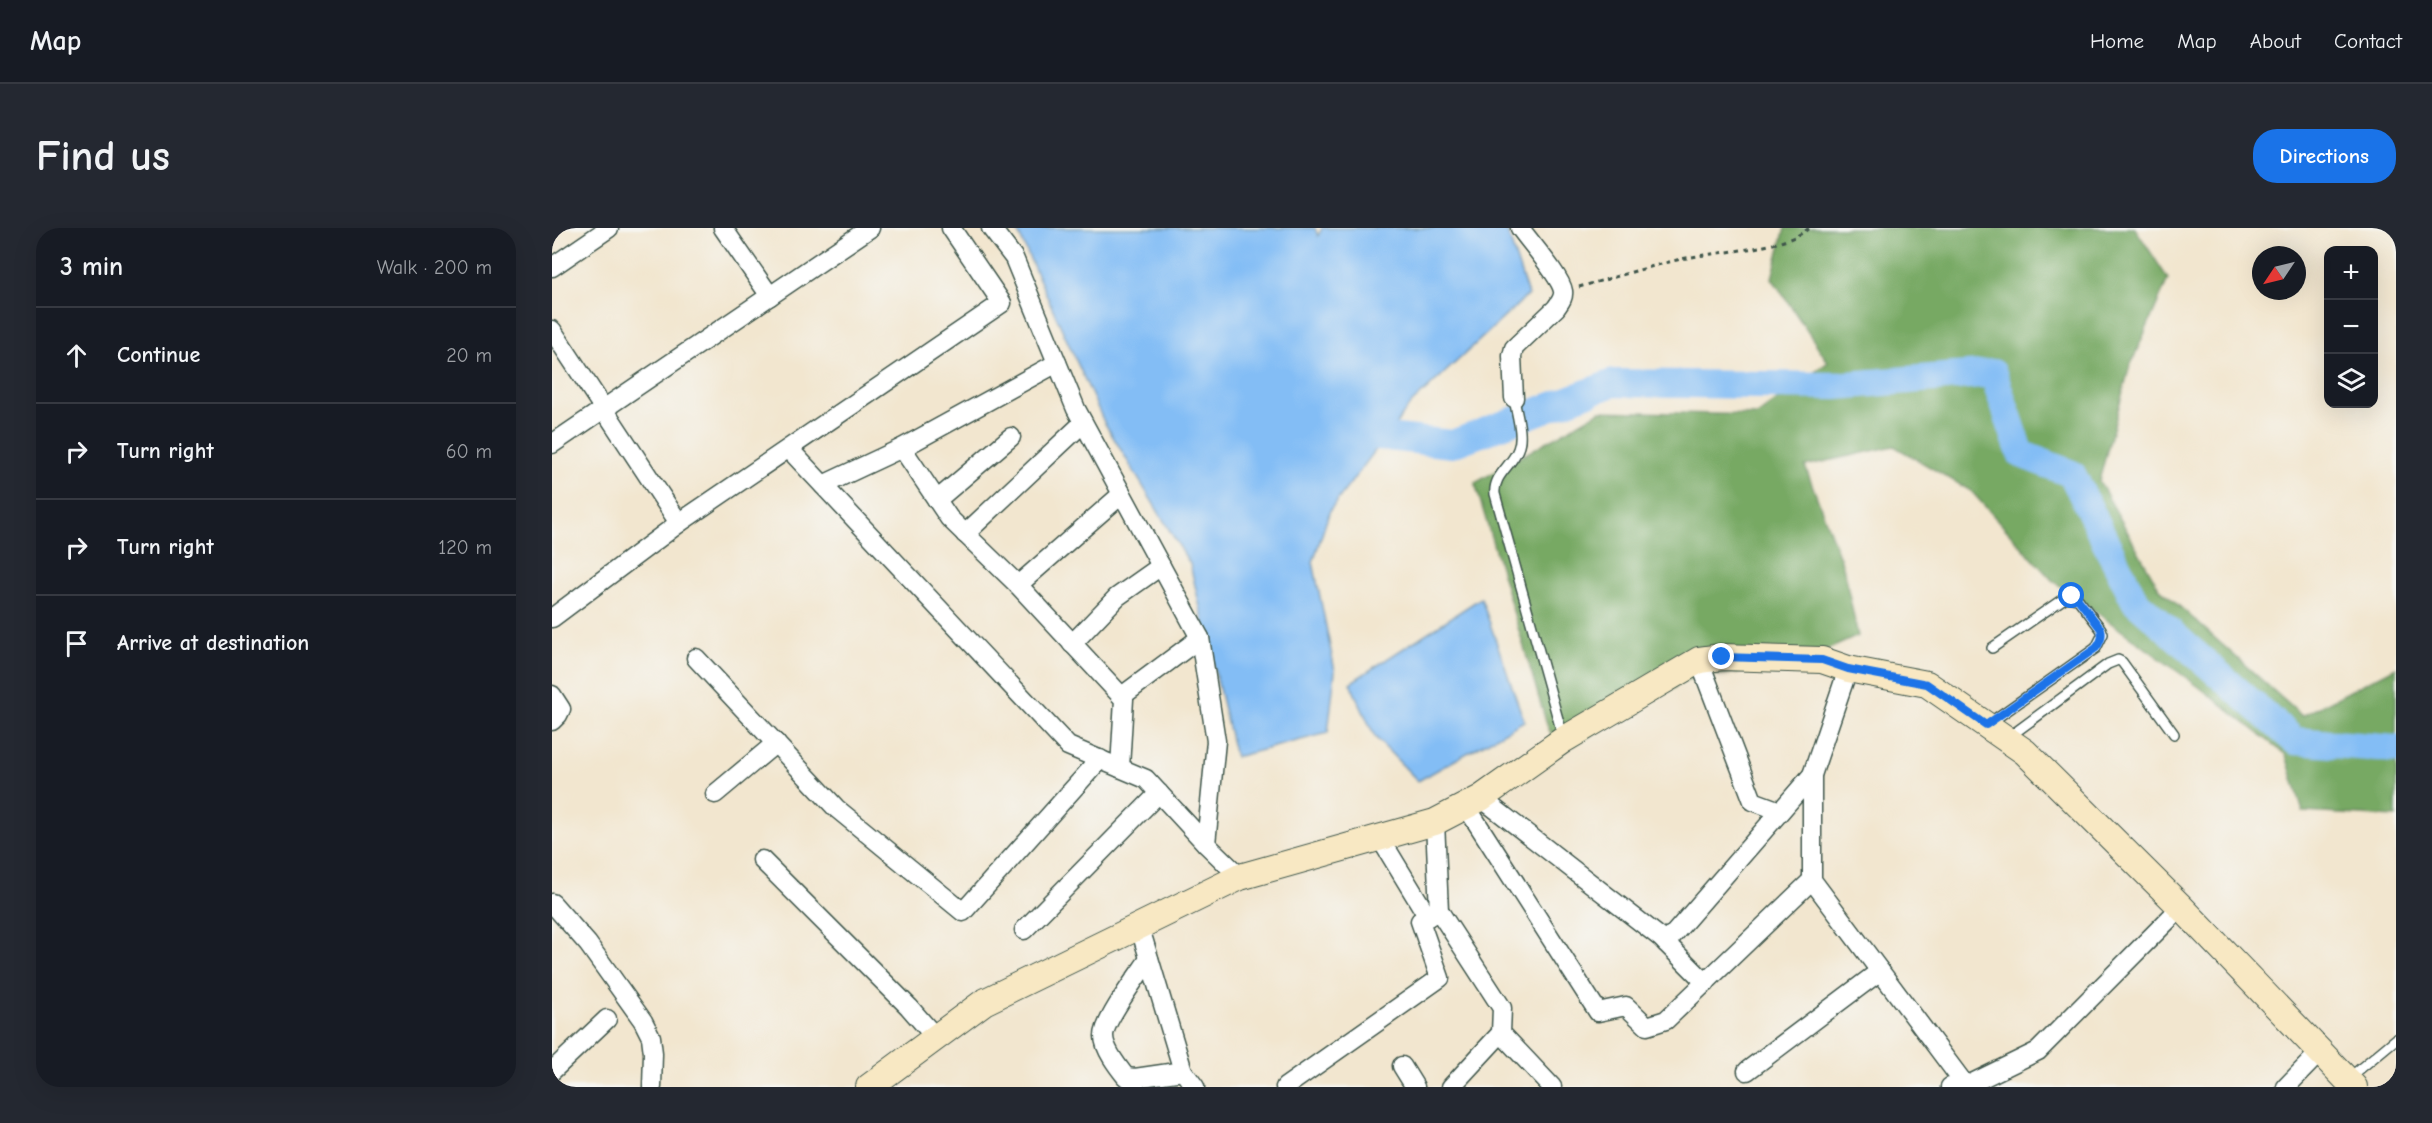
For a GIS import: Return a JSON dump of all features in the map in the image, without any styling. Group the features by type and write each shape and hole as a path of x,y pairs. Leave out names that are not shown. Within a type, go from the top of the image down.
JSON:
{"street":[{"path":"552,267 609,228"},
{"path":"723,228 770,296"},
{"path":"552,444 870,228"},
{"path":"552,618 679,523 1002,303 951,228"},
{"path":"991,228 1014,258 1083,423 1200,638 1216,741 1206,844"},
{"path":"1514,398 1512,356 1514,348 1556,308 1562,300 1563,292 1556,277 1520,228"},
{"path":"552,330 679,523"},
{"path":"823,485 902,448 1057,363"},
{"path":"965,534 1083,423"},
{"path":"937,500 1011,437"},
{"path":"902,448 949,518 1018,585 1122,696 1124,699 1120,768"},
{"path":"789,449 1068,746 1146,779 1240,877"},
{"path":"1018,585 1122,494"},
{"path":"1072,644 1117,597 1161,566"},
{"path":"1122,696 1200,638"},
{"path":"870,1087 984,1002 1240,877 1435,822 1474,802 1563,740 1699,660 1722,657 1822,660 1848,669 1927,684 2025,752 2181,907 2350,1084"},
{"path":"696,658 836,808 963,912 1100,759"},
{"path":"1699,660 1753,801 1780,811"},
{"path":"1848,669 1812,775 1812,880 1880,971 1958,1086 2038,1052 2181,907"},
{"path":"552,695 561,709 552,721"},
{"path":"715,794 776,743"},
{"path":"1666,943 1812,775"},
{"path":"1024,930 1159,793"},
{"path":"1474,802 1666,943 1706,982"},
{"path":"1474,802 1598,1012 1626,1006 1647,1026 1666,1020 1812,880"},
{"path":"1434,914 1435,822"},
{"path":"1380,838 1502,1008 1501,1033 1451,1087"},
{"path":"762,860 909,1007 936,1038"},
{"path":"552,903 588,944 643,1021 651,1037 652,1087"},
{"path":"1285,1087 1440,978 1420,921 1434,914"},
{"path":"1139,925 1183,1071 1195,1087"},
{"path":"1149,959 1111,1016 1105,1027 1104,1037 1126,1077 1135,1078 1183,1071"},
{"path":"1747,1071 1880,971"},
{"path":"552,1071 607,1019"},
{"path":"1501,1033 1552,1087"},
{"path":"2286,1087 2320,1052"},
{"path":"1402,1066 1414,1087"}],"lane":[{"path":"1514,398 1520,434 1519,448 1497,480 1495,494 1563,740"},
{"path":"1992,648 2066,597 2078,599 2103,634 2096,648 1996,732"},
{"path":"1996,732 2118,660 2122,662 2174,734"},
{"path":"2350,1084 2396,1039"}],"path":[{"path":"1563,292 1676,260 1781,242 1801,235 1809,228"}],"green space":[{"path":"1785,228 2135,228 2168,279 2129,369 2099,481 2159,588 2302,716 2396,667 2396,817 2303,812 2286,755 2199,687 2052,580 1971,491 1894,446 1805,466 1843,566 1858,636 1791,666 1691,678 1560,753 1547,725 1475,483 1600,411 1757,415 1828,362 1772,278"}],"water":[{"path":"1016,228 1315,228 1318,236 1322,228 1506,228 1528,295 1410,405 1330,510 1313,562 1335,671 1328,733 1235,757 1190,564 1104,422"},
{"path":"1481,598 1524,721 1418,781 1375,737 1350,683"}],"waterway":[{"path":"1355,423 1360,434 1452,444 1613,383 1836,386 1993,373 2021,454 2072,474 2135,601 2295,741 2396,749"}],"route":[{"path":"1722,657 1822,660 1848,669 1927,684 1986,725 2096,648 2101,642 2103,634 2101,629 2078,599 2072,596"}]}
